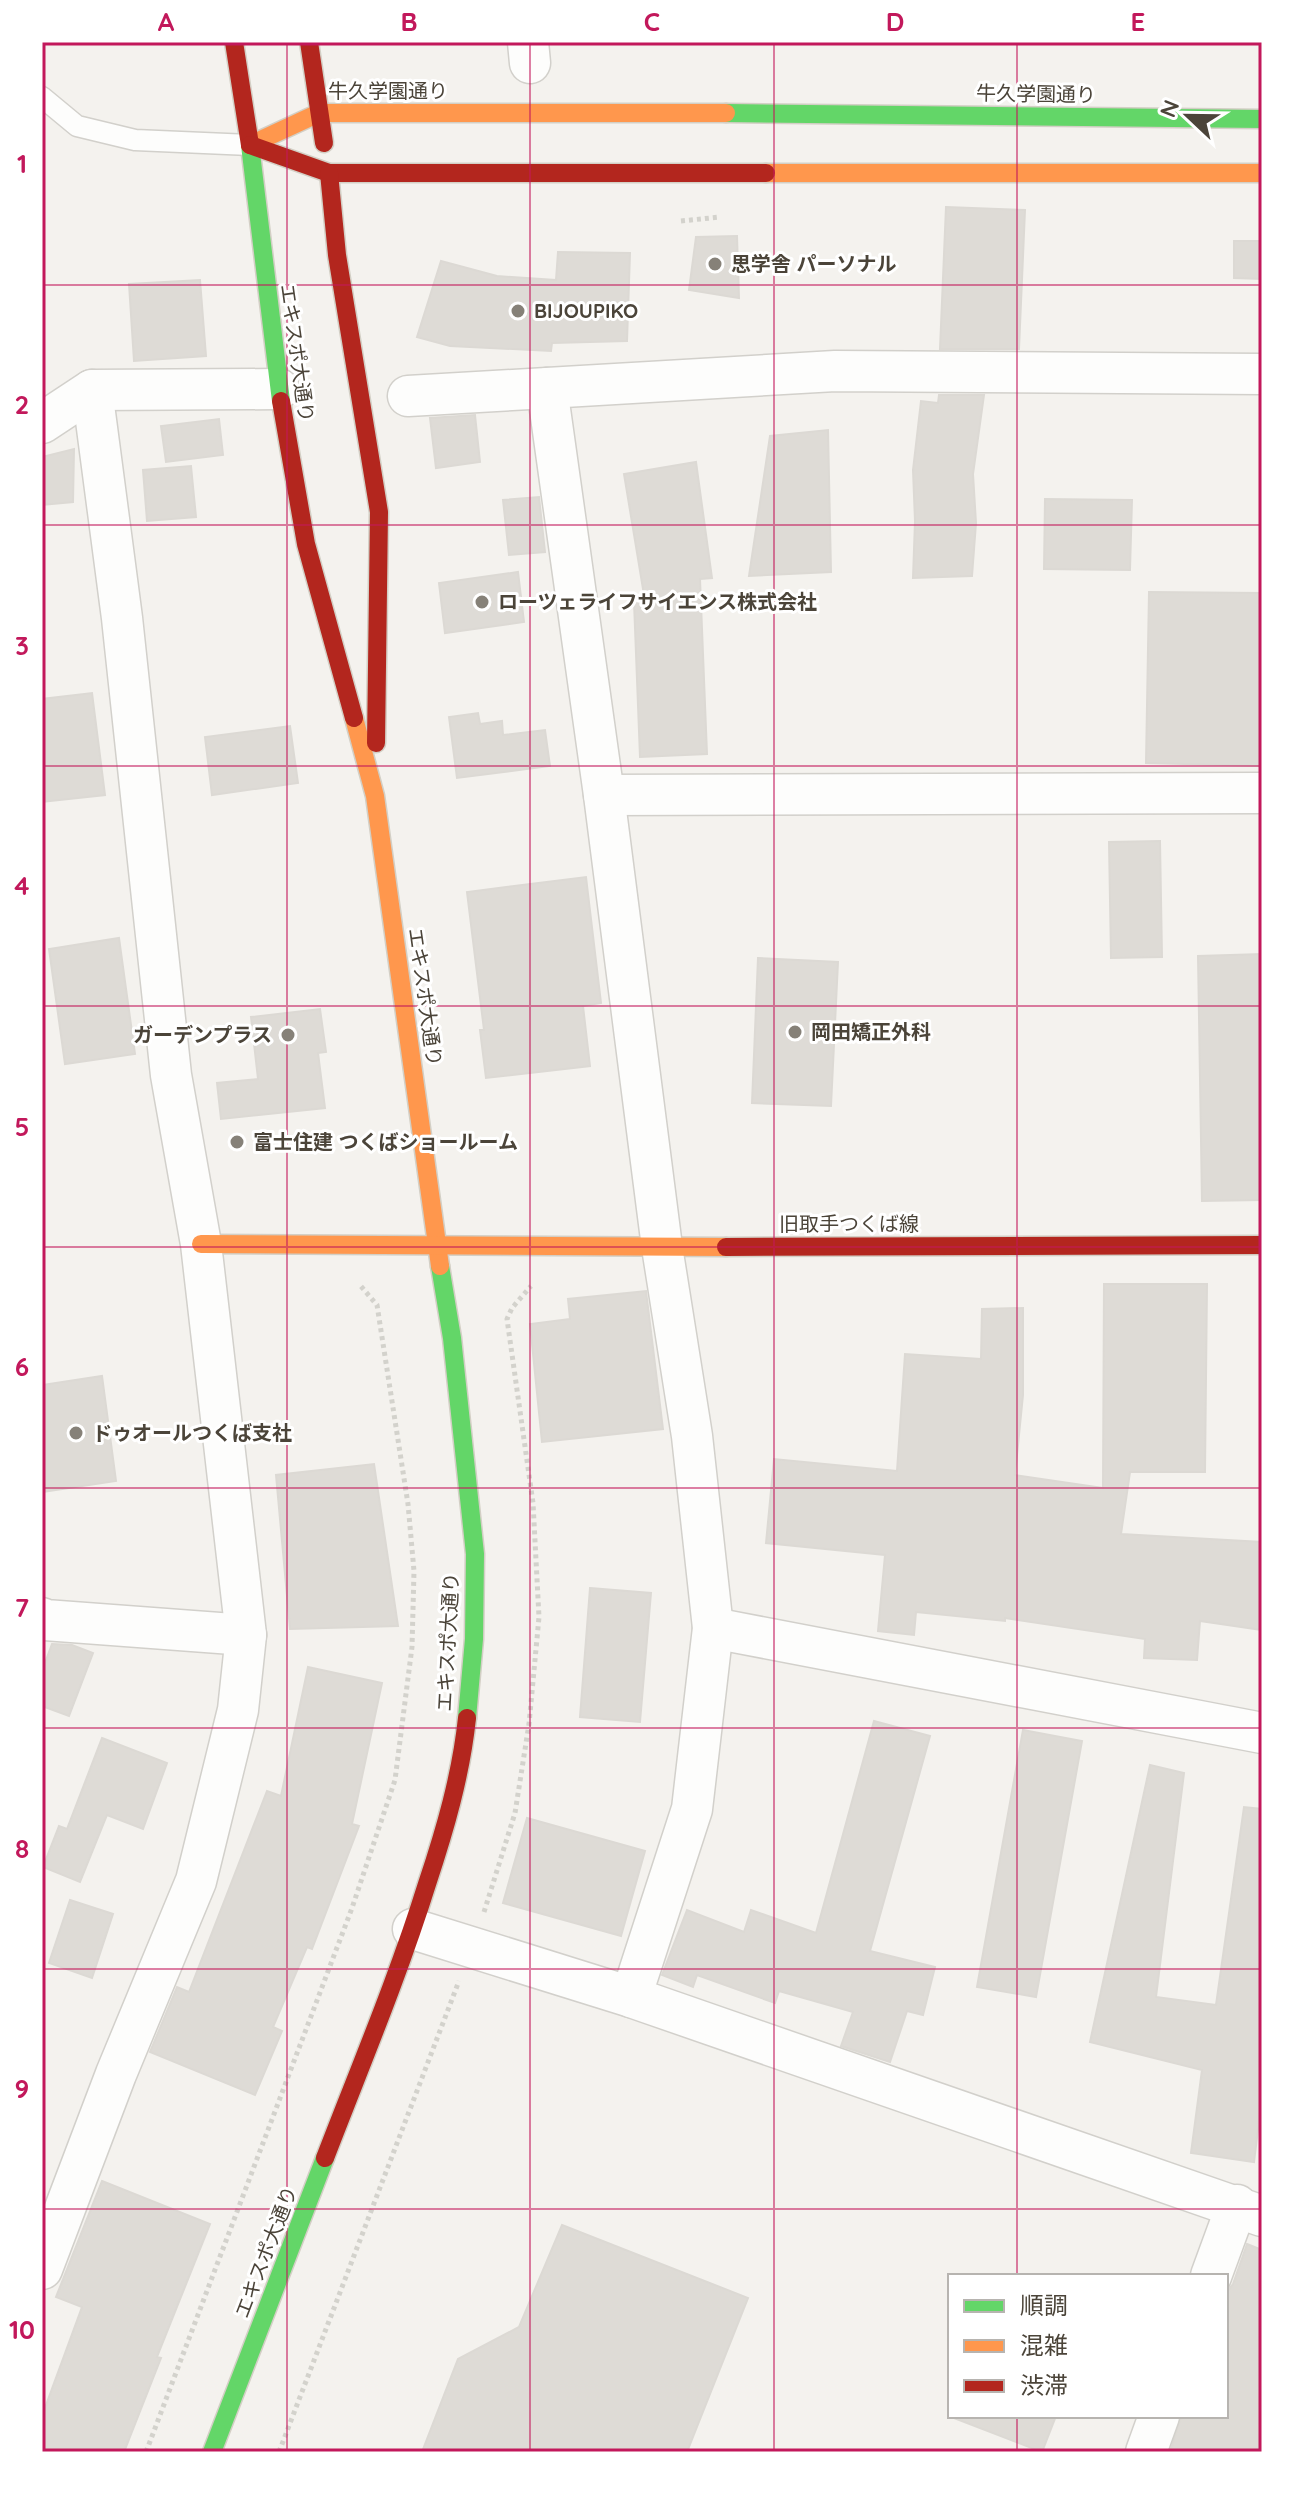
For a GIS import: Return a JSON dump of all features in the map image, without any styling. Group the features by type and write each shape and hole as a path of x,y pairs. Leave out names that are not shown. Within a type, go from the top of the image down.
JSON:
{"main road":[{"name":"エキスポ大通り","path":"212,2452 413,1929 444,1832 464,1745 474,1639 475,1554 452,1338 436,1245 375,796 306,544 279,389 250,145 234,42"},
{"name":"エキスポ大通り","path":"309,42 329,173 337,255 379,512 375,796"},
{"name":"牛久学園通り","path":"250,145 319,113 784,112 1262,119"},
{"path":"250,145 329,173 1262,173"},
{"name":"旧取手つくば線","path":"201,1244 662,1247 1262,1245"}],"street":[{"path":"408,396 835,371 1262,374"},
{"path":"547,388 604,795 662,1247 692,1436 713,1628 692,1809 631,1997"},
{"path":"42,423 92,390 279,389"},
{"path":"42,2269 116,2074 196,1881 238,1710 246,1635 201,1244 171,1075 122,618 92,390"},
{"path":"604,795 1262,793"},
{"path":"43,1621 246,1635"},
{"path":"713,1628 1262,1733"},
{"path":"413,1929 472,1950 631,1997 1250,2210 1212,2274"},
{"path":"1146,2452 1158,2418"}],"lane":[{"path":"42,97 77,126 135,140 250,145"}],"path":[{"path":"146,2452 352,1908 395,1780 412,1647 414,1571 408,1504 377,1305 364,1287 354,1281"}],"building":[{"path":"946,207 1025,210 1019,349 940,349"},
{"name":"思学舎 パーソナル","path":"737,236 739,298 689,290 696,237"},
{"path":"1234,241 1262,241 1262,279 1234,278"},
{"path":"558,252 630,253 627,341 552,343 551,351 450,346 417,337 441,261 497,276 556,280"},
{"path":"200,280 206,356 134,361 129,284"},
{"path":"939,395 984,395 973,474 976,523 972,576 913,578 913,470 921,401 938,403"},
{"path":"475,415 480,462 436,468 430,418"},
{"path":"219,419 223,455 166,462 161,426"},
{"path":"828,430 831,572 749,576 770,436"},
{"path":"74,449 73,502 42,505 42,457"},
{"path":"696,462 712,578 700,579 707,754 640,757 634,602 645,601 624,474"},
{"path":"191,466 196,517 147,521 143,470"},
{"path":"539,497 545,552 509,555 503,500"},
{"path":"1045,499 1132,500 1130,570 1044,569"},
{"name":"ローツェライフサイエンス株式会社","path":"518,572 524,622 445,633 439,583"},
{"path":"1149,592 1262,593 1262,766 1146,763"},
{"path":"92,693 105,795 42,802 42,699"},
{"path":"478,713 480,724 502,721 503,735 545,730 550,766 457,778 449,717"},
{"path":"290,726 298,783 212,795 205,737"},
{"path":"1160,841 1162,957 1111,958 1109,842"},
{"path":"586,877 601,1003 583,1006 590,1066 486,1078 480,1030 484,1030 467,892"},
{"path":"119,938 135,1054 65,1064 49,949"},
{"path":"1262,954 1262,1200 1202,1201 1198,956"},
{"name":"岡田矯正外科","path":"758,958 838,962 831,1106 752,1103"},
{"path":"320,1009 326,1052 318,1053 325,1108 221,1119 217,1083 258,1079 251,1017"},
{"path":"1104,1284 1207,1284 1205,1472 1130,1472 1121,1534 1262,1542 1262,1630 1200,1621 1197,1660 1144,1658 1145,1639 1005,1618 1005,1621 916,1612 914,1635 878,1631 885,1555 766,1543 774,1459 897,1471 905,1354 981,1359 982,1309 1023,1308 1023,1395 1015,1475 1103,1488"},
{"path":"646,1291 663,1429 542,1442 530,1324 570,1319 568,1299"},
{"name":"ドゥオールつくば支社","path":"102,1376 116,1481 42,1492 42,1385"},
{"path":"374,1464 398,1626 290,1629 276,1475"},
{"path":"590,1588 651,1593 640,1722 580,1717"},
{"path":"52,1644 72,1645 93,1653 69,1716 42,1706 42,1671"},
{"path":"308,1667 382,1683 352,1824 359,1826 312,1949 307,1947 273,2027 282,2031 255,2095 150,2052 177,1987 189,1992 267,1791 281,1796"},
{"path":"874,1721 930,1736 870,1951 935,1967 923,2015 907,2011 890,2062 841,2046 853,2012 779,1991 775,2003 697,1975 693,1987 662,1975 687,1910 744,1932 751,1910 816,1933"},
{"path":"1023,1730 1082,1741 1036,1997 977,1987"},
{"path":"102,1738 167,1763 143,1829 107,1815 80,1882 43,1867 59,1826 67,1829"},
{"path":"1150,1765 1184,1773 1156,1997 1216,2005 1244,1807 1262,1809 1262,2097 1254,2162 1191,2153 1202,2070 1090,2042"},
{"path":"527,1818 645,1851 621,1936 503,1903"},
{"path":"70,1900 113,1914 92,1978 49,1963"},
{"path":"102,2181 210,2224 157,2357 161,2358 124,2452 42,2452 42,2416 82,2307 56,2297"},
{"path":"562,2225 748,2298 687,2452 422,2452 458,2359 519,2327"},
{"path":"1247,2244 1262,2250 1262,2452 1170,2452 1180,2418 1228,2418 1228,2290"},
{"path":"954,2418 1055,2418 1042,2452"}],"traffic: fast":[{"path":"726,113 1262,119"},
{"path":"250,145 281,401"},
{"path":"440,1266 452,1338 475,1554 474,1639 467,1718"},
{"path":"212,2452 325,2158"}],"traffic: slow":[{"path":"250,145 319,113 726,113"},
{"path":"766,173 1262,173"},
{"path":"354,718 375,796 440,1266"},
{"path":"201,1244 726,1247"}],"traffic: jam":[{"path":"234,42 250,145"},
{"path":"309,42 324,143"},
{"path":"250,145 329,173 766,173"},
{"path":"329,173 337,255 379,512 376,743"},
{"path":"281,401 306,544 354,718"},
{"path":"726,1247 1262,1245"},
{"path":"325,2158 391,1988 434,1864 456,1781 467,1718"}],"place":[{"name":"思学舎 パーソナル","path":"715,264"},
{"name":"BIJOUPIKO","path":"518,311"},
{"name":"ローツェライフサイエンス株式会社","path":"482,602"},
{"name":"岡田矯正外科","path":"795,1032"},
{"name":"ガーデンプラス","path":"288,1035"},
{"name":"富士住建 つくばショールーム","path":"237,1142"},
{"name":"ドゥオールつくば支社","path":"76,1433"}]}
